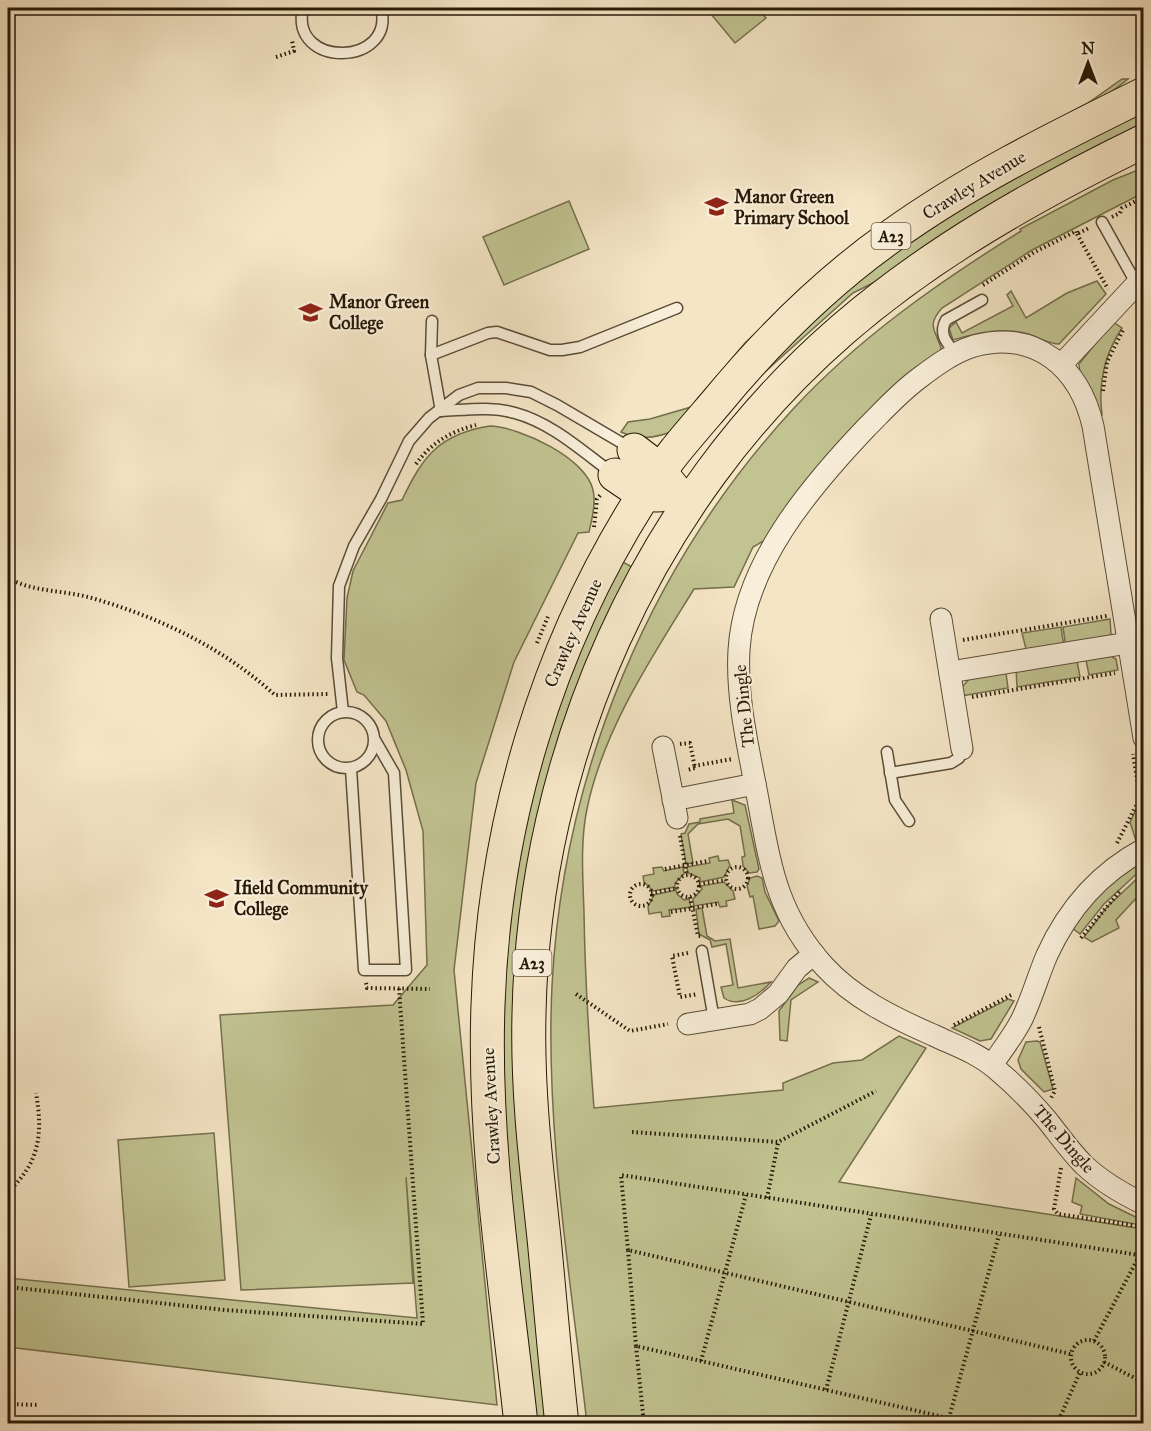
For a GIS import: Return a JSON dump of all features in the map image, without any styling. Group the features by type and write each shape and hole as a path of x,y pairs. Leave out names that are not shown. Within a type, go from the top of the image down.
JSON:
{"main road":[{"name":"Crawley Avenue","path":"521,1424 500,1240 489,1110 488,1007 496,900 506,841 528,753 557,662 581,610 685,440 750,362 803,308 890,236 1016,160 1143,94"},
{"name":"A23","path":"562,1424 531,1113 529,1011 536,909 556,807 584,710 623,617 674,528 709,476 772,398 810,359 883,296 1019,206 1143,141"},
{"path":"659,485 778,369 849,308 883,296"},
{"path":"611,478 653,453 685,440"},
{"path":"611,478 659,485 677,504 674,528"}],"street":[{"path":"1062,364 1140,280"},
{"name":"The Dingle","path":"1143,738 1089,409 1075,380 1062,364 1038,351 1005,343 974,346 956,354 912,384 857,438 811,492 765,562 750,598 739,649 740,702 775,886 798,932 814,954 846,986 869,1002 992,1065 1031,1101 1082,1163 1097,1177 1143,1204"},
{"path":"940,619 962,749"},
{"path":"950,672 1128,643"},
{"path":"663,747 676,816 755,784"},
{"path":"992,1065 1020,1021 1046,958 1068,916 1095,883 1111,869 1143,849"},
{"path":"688,1024 750,1014 760,1009 778,994 797,968 814,954"}],"lane":[{"path":"303,8 304,29 313,43 327,52 342,55 358,51 372,42 380,28 384,9"},
{"path":"1102,222 1140,280"},
{"path":"956,354 943,337 943,325 946,320 982,300"},
{"path":"430,355 488,333 497,332 550,350 580,347 677,308"},
{"path":"432,321 430,355 441,411"},
{"path":"343,712 337,658 339,586 354,546 417,429 459,395 478,388 506,388 531,392 557,405 611,478"},
{"path":"441,411 490,409 514,412 561,435 611,478"},
{"path":"351,769 364,970 406,970 394,773 375,740 372,728 366,720 353,712 331,716 323,723 318,735 318,745 322,756 329,763 351,769 362,765 369,758 375,740"},
{"path":"890,773 951,763 959,758 962,749"},
{"path":"887,752 896,805 909,821"},
{"path":"702,951 714,1020"}],"path":[{"path":"276,57 294,51 290,36"},
{"path":"982,300 976,290 1033,253 1076,231 1077,234 1102,222 1143,197"},
{"path":"413,467 433,444 444,436 488,423"},
{"path":"8,578 40,590 75,594 109,603 185,633 221,652 275,695 341,694"},
{"path":"945,643 1110,616"},
{"path":"954,700 1119,672"},
{"path":"694,766 750,756"},
{"path":"676,816 687,876"},
{"path":"665,869 707,861"},
{"path":"740,866 746,871 748,880 743,887 734,889 727,885 726,880 725,875 730,868 740,866"},
{"path":"691,875 698,879 700,889 695,896 685,897 679,893 677,884 682,876 687,876 691,875"},
{"path":"699,884 726,880"},
{"path":"643,884 650,888 651,893 652,898 647,905 638,907 631,902 629,892 634,885 643,884"},
{"path":"1079,940 1126,886"},
{"path":"651,893 678,888"},
{"path":"671,912 717,904"},
{"path":"8,1287 225,1310 423,1323 399,988 430,988"},
{"path":"576,994 630,1030 668,1024 668,1020 673,1015 686,1013 688,1024"},
{"path":"1039,1016 1042,1044 1054,1091 1050,1099"},
{"path":"632,1132 778,1142 876,1091"},
{"path":"8,1192 26,1171 37,1149 40,1122 36,1093"},
{"path":"767,1198 778,1142"},
{"path":"1069,1169 1062,1161 1054,1209 1058,1214 1143,1227"},
{"path":"644,1424 621,1175 1139,1255"},
{"path":"701,1361 723,1272 746,1195"},
{"path":"826,1390 871,1215"},
{"path":"948,1418 999,1235"},
{"path":"1094,1341 1143,1247"},
{"path":"628,1250 973,1329 1071,1354"},
{"path":"1081,1341 1094,1341 1104,1352 1104,1362 1092,1373 1080,1372 1072,1365 1071,1354 1081,1341"},
{"path":"636,1346 974,1424"},
{"path":"1104,1362 1143,1383"},
{"path":"1057,1424 1080,1372"},
{"path":"8,1404 39,1405"}],"green space":[{"path":"706,8 757,8 766,18 735,43"},
{"path":"1122,79 1128,79 1089,109 1009,152 677,429 663,435 649,437 635,437 621,432 628,422 650,419 691,407 745,343 801,290 1047,125 1088,103"},
{"path":"1143,107 1143,129 899,270 853,293 747,388 839,293 952,211"},
{"path":"1143,168 1143,193 1032,250 942,308 933,325 942,351 772,536 753,547 734,587 694,589 631,695 605,751 594,780 587,809 582,861 586,986 594,1108 783,1090 783,1083 833,1063 862,1060 899,1036 926,1048 839,1182 1143,1229 1143,1423 587,1424 556,1149 552,1094 552,986 560,906 574,827 595,750 623,676 657,603 697,534 742,469 819,382 873,334 960,270 1021,231 1020,229 1113,180"},
{"path":"569,201 589,249 504,285 483,237"},
{"path":"1097,281 1106,294 1059,344 1028,334 1009,331 981,333 953,340 949,328 956,322 962,333 1013,306 1007,295 1011,291 1026,318 1067,293"},
{"path":"1113,322 1122,328 1111,349 1104,370 1101,392 1102,415 1099,415 1080,374 1079,364"},
{"path":"490,426 534,438 565,456 588,478 594,500 589,532 578,533 514,662 476,783 454,970 497,1405 8,1347 8,1278 417,1318 406,1177 413,1283 241,1290 220,1015 393,1005 427,965 423,831 406,770 386,721 364,695 357,692 344,660 347,598 353,571 388,503 402,500 417,471 435,449 445,441 472,430"},
{"path":"642,548 535,859 552,1423 529,1423 502,1153 498,983 530,779 617,559 632,567"},
{"path":"1110,619 1111,634 1106,639 1066,647 1063,627"},
{"path":"1061,627 1064,647 1027,653 1022,633"},
{"path":"1109,655 1116,659 1118,670 1089,675 1086,660"},
{"path":"1077,661 1080,677 1017,687 1016,668"},
{"path":"1006,673 1008,688 961,696 962,687 970,678"},
{"path":"732,800 745,805 759,869 757,872 749,873 743,866 742,857 745,856 740,826 728,819 698,824 688,834 693,863 686,864 681,834 685,833 689,824 700,822 700,819 734,813"},
{"path":"1140,801 1143,801 1143,838 1139,842 1136,841 1130,822"},
{"path":"718,856 719,861 728,860 730,865 724,877 700,882 700,878 688,873 687,867 710,863 709,858"},
{"path":"1143,857 1143,868 1104,904 1080,934 1071,927 1096,894"},
{"path":"662,867 664,871 683,867 684,874 675,883 675,887 653,891 644,882 643,876 654,874 653,868"},
{"path":"1143,873 1143,891 1116,920 1119,928 1092,942 1084,937 1107,907"},
{"path":"757,876 762,878 765,892 779,921 775,926 759,929 753,896 750,897 747,886 750,878"},
{"path":"724,882 733,891 735,899 726,901 727,906 720,907 718,902 694,906 693,899 702,889 701,886"},
{"path":"676,890 684,900 689,899 691,907 669,910 670,916 662,917 661,912 649,914 648,907 654,895"},
{"path":"702,908 707,936 715,941 730,939 738,988 771,982 749,999 737,1002 724,998 721,987 733,985 726,944 712,947 710,940 699,934 696,909"},
{"path":"809,978 818,982 791,1000 787,1041 780,1040 779,1011 798,985"},
{"path":"1008,999 1014,1001 991,1039 980,1041 952,1028"},
{"path":"1026,1042 1040,1042 1053,1089 1044,1092 1021,1069 1018,1060"},
{"path":"214,1133 225,1280 129,1287 118,1140"},
{"path":"1076,1178 1109,1204 1142,1220 1140,1225 1080,1214 1082,1206 1072,1202"}],"place":[{"name":"Manor Green Primary School","path":"716,207"},
{"name":"Manor Green College","path":"311,312"},
{"name":"Ifield Community College","path":"216,898"}]}
